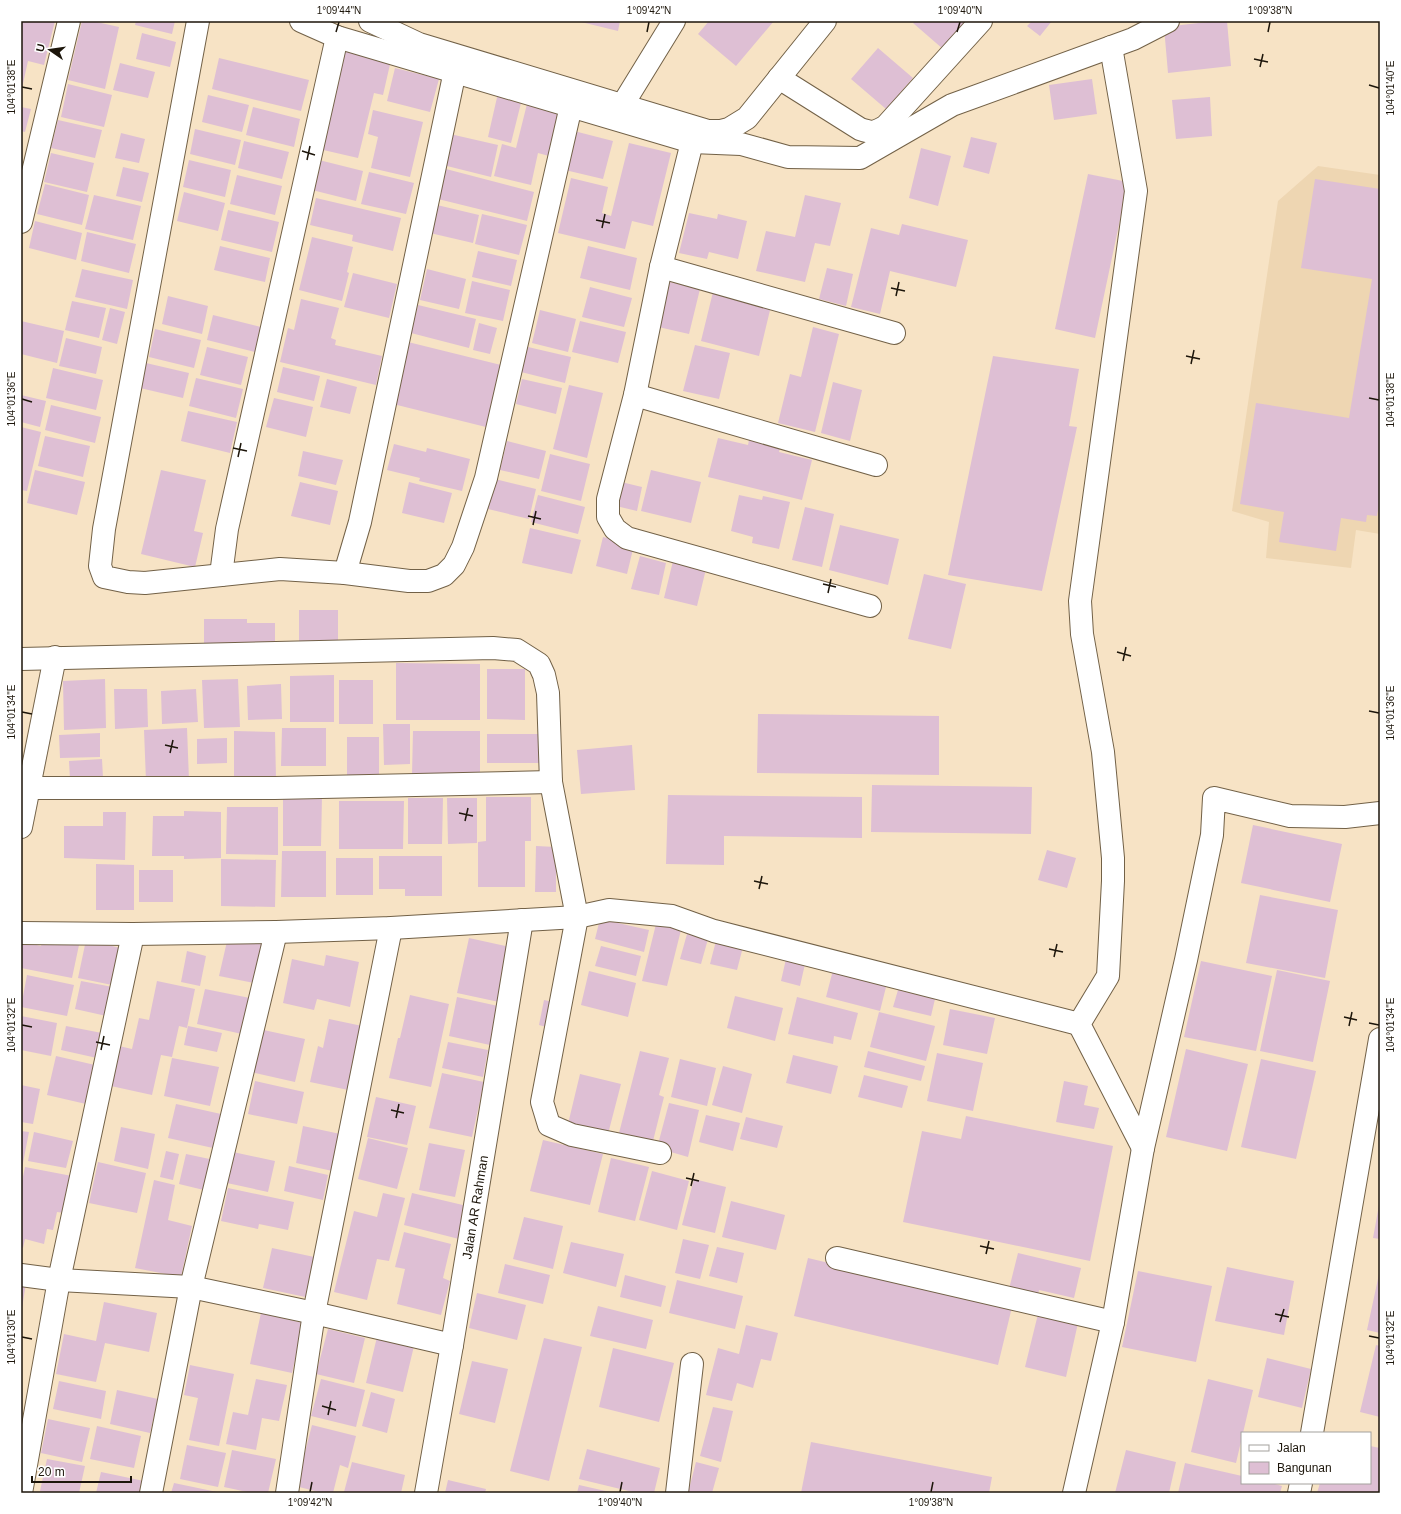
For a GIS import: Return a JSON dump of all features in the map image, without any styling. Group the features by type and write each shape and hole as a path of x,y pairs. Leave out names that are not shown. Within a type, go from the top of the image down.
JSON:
{"street":[{"path":"21,222 68,21"},
{"path":"198,21 104,529 100,566 104,578 145,583 280,569 345,573 409,581 428,581 444,575 454,565 463,547 486,478 571,106"},
{"path":"301,21 337,37 692,142 741,144 788,158 860,158 952,105 1133,39 1168,21"},
{"path":"370,21 419,44 623,104 708,131 721,131 729,129 747,118 825,21"},
{"path":"623,104 674,21"},
{"path":"779,78 860,129 869,132 876,132 886,126 981,21"},
{"path":"221,575 227,529 337,37"},
{"path":"1079,1024 1108,976 1113,881 1113,858 1103,752 1082,634 1080,601 1136,191 1111,46"},
{"path":"345,573 360,522 455,71"},
{"path":"692,142 661,267 635,395 608,499 608,517 615,529 627,538 870,606"},
{"path":"661,267 894,333"},
{"path":"635,395 876,465"},
{"path":"21,659 55,657 493,648 517,650 539,664 544,675 548,693 551,782 577,917 542,1102 549,1125 572,1135 660,1153"},
{"path":"21,827 25,788 55,657"},
{"path":"25,788 275,788 551,782"},
{"path":"1074,1493 1113,1322 1143,1148 1186,960 1212,835 1214,798 1290,816 1345,817 1380,813"},
{"path":"21,933 133,934 276,932 391,928 577,917 609,910 672,916 714,931 1079,1024 1143,1148"},
{"name":"Jalan AR Rahman","path":"426,1493 522,920"},
{"path":"287,1493 314,1314 391,928"},
{"path":"151,1493 191,1287 276,932"},
{"path":"21,1493 59,1280 133,934"},
{"path":"1312,1432 1380,1039"},
{"path":"838,1258 1113,1322"},
{"path":"21,1274 59,1280 191,1287 452,1345"},
{"path":"677,1493 692,1364"}],"shaded area":[{"path":"1318,166 1380,175 1380,534 1356,530 1351,568 1266,558 1269,522 1232,511 1278,201"}],"building":[{"path":"21,21 55,21 44,65 28,61 22,88"},
{"path":"82,21 92,21 119,27 105,89 68,80"},
{"path":"136,21 175,21 172,34 135,25"},
{"path":"577,21 620,21 618,31"},
{"path":"709,21 774,21 736,66 698,34"},
{"path":"915,21 962,21 965,24 943,49 913,23"},
{"path":"1032,21 1052,21 1040,36 1027,26"},
{"path":"1227,21 1231,66 1168,73 1164,27"},
{"path":"142,33 176,42 170,67 136,59"},
{"path":"878,48 913,78 886,109 851,79"},
{"path":"346,49 391,60 383,95 374,93 358,158 319,149 335,83 338,84"},
{"path":"219,58 309,80 301,111 212,89"},
{"path":"120,63 155,72 148,98 113,90"},
{"path":"395,68 439,79 430,112 387,101"},
{"path":"1092,79 1097,114 1054,120 1049,85"},
{"path":"68,84 112,95 104,127 61,117"},
{"path":"498,93 522,99 511,143 488,137"},
{"path":"208,95 249,105 242,132 202,122"},
{"path":"1210,97 1212,136 1176,139 1172,100"},
{"path":"527,104 560,112 549,156 538,153 531,185 494,176 502,144 516,148"},
{"path":"21,107 31,109 25,132 21,131"},
{"path":"253,107 300,119 294,147 246,135"},
{"path":"373,110 423,122 410,177 371,168 378,137 368,134"},
{"path":"58,120 102,130 95,158 51,148"},
{"path":"195,129 241,140 235,165 190,154"},
{"path":"574,131 613,141 603,179 565,170"},
{"path":"121,133 145,139 139,163 115,158"},
{"path":"450,134 498,145 491,177 443,165"},
{"path":"971,137 997,143 989,174 963,167"},
{"path":"244,141 289,152 282,179 238,168"},
{"path":"629,143 671,153 653,226 632,221 625,249 558,233 571,178 608,187 602,213 611,216"},
{"path":"921,148 951,156 938,206 909,198"},
{"path":"51,153 94,163 87,192 44,182"},
{"path":"189,160 231,170 225,197 183,187"},
{"path":"319,160 363,171 356,201 312,190"},
{"path":"123,167 149,173 142,202 116,196"},
{"path":"446,169 534,192 527,221 438,199"},
{"path":"369,172 414,183 406,214 361,204"},
{"path":"1088,174 1128,182 1095,338 1055,329"},
{"path":"237,175 282,186 275,215 230,204"},
{"path":"1315,179 1380,189 1380,499 1377,516 1367,515 1366,522 1341,518 1336,551 1279,542 1284,512 1240,504 1256,403 1349,418 1372,279 1301,268"},
{"path":"45,184 89,195 82,225 37,214"},
{"path":"184,192 225,203 218,231 177,221"},
{"path":"94,195 141,206 133,240 85,229"},
{"path":"805,195 841,203 830,246 815,243 805,282 756,271 766,231 795,237"},
{"path":"316,198 401,218 393,251 352,241 353,235 310,225"},
{"path":"437,205 479,215 473,243 430,233"},
{"path":"228,210 279,222 272,252 221,240"},
{"path":"689,213 717,219 718,214 747,221 738,259 709,252 707,259 679,253"},
{"path":"482,214 527,225 519,255 475,244"},
{"path":"35,221 82,233 76,260 29,248"},
{"path":"902,224 968,240 956,287 890,271 880,314 851,307 871,228 899,235"},
{"path":"87,232 136,244 129,273 81,261"},
{"path":"312,237 353,247 347,272 349,273 342,301 299,290"},
{"path":"220,246 270,258 265,282 214,270"},
{"path":"588,246 637,258 630,290 580,278"},
{"path":"478,251 517,260 511,286 472,277"},
{"path":"827,268 853,274 846,306 819,299"},
{"path":"82,269 133,280 127,309 75,297"},
{"path":"427,269 466,279 459,309 420,300"},
{"path":"353,273 397,284 389,318 344,307"},
{"path":"472,281 510,290 503,321 465,313"},
{"path":"665,281 700,289 689,334 654,326"},
{"path":"590,287 632,298 624,327 582,317"},
{"path":"713,292 771,306 759,356 701,341"},
{"path":"168,296 208,306 202,334 162,324"},
{"path":"301,299 339,308 331,338 336,340 335,345 382,356 376,385 280,362 288,328 294,330"},
{"path":"72,301 106,308 99,338 65,330"},
{"path":"418,305 476,319 469,348 411,333"},
{"path":"110,308 125,312 117,344 102,340"},
{"path":"540,310 576,319 568,352 532,343"},
{"path":"213,315 265,328 259,353 207,340"},
{"path":"21,321 64,331 57,363 21,354"},
{"path":"580,321 626,332 618,363 572,352"},
{"path":"479,323 497,328 490,354 473,350"},
{"path":"813,327 839,334 815,432 778,423 790,374 801,377"},
{"path":"155,329 201,340 194,368 149,357"},
{"path":"66,338 102,347 96,374 59,366"},
{"path":"408,342 501,365 486,427 393,404"},
{"path":"695,345 730,353 719,399 683,391"},
{"path":"207,347 248,357 241,385 200,375"},
{"path":"528,347 571,357 565,383 521,372"},
{"path":"993,356 1079,369 1069,426 1077,427 1042,591 948,575"},
{"path":"146,363 189,373 183,398 140,388"},
{"path":"283,367 320,376 314,401 277,392"},
{"path":"53,368 103,380 96,410 46,398"},
{"path":"196,378 243,389 236,418 189,406"},
{"path":"327,379 357,387 350,414 320,407"},
{"path":"522,379 562,388 556,414 516,404"},
{"path":"833,382 862,390 850,441 821,433"},
{"path":"569,385 603,393 587,458 553,449"},
{"path":"21,395 46,401 40,427 21,422"},
{"path":"274,398 313,407 306,437 266,427"},
{"path":"51,405 101,417 95,443 45,430"},
{"path":"188,411 237,422 230,453 181,441"},
{"path":"21,427 41,432 27,491 21,490"},
{"path":"45,436 90,446 83,477 38,466"},
{"path":"718,438 748,445 749,440 780,448 779,452 812,460 802,500 708,477"},
{"path":"507,441 546,451 539,479 500,470"},
{"path":"394,444 426,452 427,448 470,459 462,491 419,481 420,478 387,470"},
{"path":"303,451 343,460 336,485 298,476"},
{"path":"550,454 590,464 581,501 541,491"},
{"path":"35,470 85,482 77,515 27,503"},
{"path":"161,470 206,480 194,531 203,533 195,567 141,554"},
{"path":"651,470 701,482 691,523 641,511"},
{"path":"495,479 536,489 529,519 488,509"},
{"path":"617,481 642,487 637,511 612,505"},
{"path":"300,482 338,491 330,525 291,516"},
{"path":"409,482 452,493 444,523 402,513"},
{"path":"538,495 585,507 578,534 531,522"},
{"path":"739,495 762,500 763,496 790,502 779,549 752,543 753,537 731,531"},
{"path":"805,507 834,514 822,567 792,560"},
{"path":"840,525 899,539 888,585 829,570"},
{"path":"530,528 581,540 572,574 522,563"},
{"path":"603,537 634,545 627,574 596,566"},
{"path":"640,556 666,563 659,595 631,589"},
{"path":"673,561 706,569 697,606 664,598"},
{"path":"924,574 966,584 951,649 908,639"},
{"path":"299,610 338,610 338,648 299,648"},
{"path":"204,619 247,619 247,623 275,623 275,650 204,650"},
{"path":"396,663 480,664 480,720 396,720"},
{"path":"487,669 525,669 525,720 487,719"},
{"path":"334,675 334,722 290,722 290,676"},
{"path":"105,679 106,728 64,730 63,681"},
{"path":"238,679 240,727 204,728 202,680"},
{"path":"339,680 373,680 373,724 339,724"},
{"path":"281,684 282,719 248,720 247,686"},
{"path":"114,689 147,689 148,727 115,729"},
{"path":"196,689 198,722 162,724 161,691"},
{"path":"22,694 23,734 21,734"},
{"path":"758,714 939,716 939,775 757,773"},
{"path":"383,724 410,724 410,764 384,765"},
{"path":"187,728 189,780 146,781 144,730"},
{"path":"282,728 326,728 326,766 281,766"},
{"path":"234,731 275,732 276,779 234,779"},
{"path":"413,731 480,731 480,776 412,775"},
{"path":"100,733 100,757 60,758 59,735"},
{"path":"487,734 544,734 543,763 487,763"},
{"path":"347,737 379,737 379,776 347,776"},
{"path":"227,738 227,763 197,764 197,739"},
{"path":"632,745 635,790 581,794 577,750"},
{"path":"102,759 103,778 70,779 69,761"},
{"path":"872,785 1032,787 1031,834 871,832"},
{"path":"668,795 862,797 862,838 724,836 724,865 666,864"},
{"path":"283,796 322,796 321,846 283,846"},
{"path":"486,797 531,797 531,841 525,841 525,887 478,887 478,842 486,841"},
{"path":"408,798 443,798 442,844 408,844"},
{"path":"447,798 477,798 477,843 448,844"},
{"path":"339,801 404,801 403,849 339,849"},
{"path":"227,807 278,807 278,855 226,854"},
{"path":"184,811 221,812 221,858 184,859 184,856 152,856 153,816 184,816"},
{"path":"103,812 126,812 125,860 64,858 64,826 103,826"},
{"path":"1253,825 1342,844 1330,902 1241,883"},
{"path":"536,846 556,847 556,892 535,892"},
{"path":"1047,850 1076,858 1067,888 1038,880"},
{"path":"282,851 326,851 326,897 281,897"},
{"path":"379,856 442,856 442,896 405,896 405,889 379,889"},
{"path":"336,858 373,858 373,895 336,895"},
{"path":"221,859 276,860 275,907 221,906"},
{"path":"96,864 134,865 134,910 96,910"},
{"path":"139,870 173,870 173,902 139,902"},
{"path":"1260,895 1338,910 1325,978 1246,963"},
{"path":"600,919 649,930 644,952 595,939"},
{"path":"656,924 681,930 667,986 642,981"},
{"path":"687,934 708,939 701,964 680,959"},
{"path":"228,937 263,944 254,983 219,976"},
{"path":"717,937 744,943 737,970 710,964"},
{"path":"43,938 79,945 72,978 21,968 23,942 41,946"},
{"path":"469,938 510,947 499,1002 457,993"},
{"path":"86,940 125,949 117,986 78,978"},
{"path":"601,946 641,956 636,976 595,966"},
{"path":"187,951 206,956 200,986 181,982"},
{"path":"326,955 359,962 350,1007 317,999 314,1010 283,1003 292,959 324,966"},
{"path":"786,959 805,964 800,986 781,981"},
{"path":"1201,961 1272,976 1256,1051 1184,1037"},
{"path":"833,970 887,983 880,1011 826,997"},
{"path":"1277,970 1330,981 1313,1062 1260,1051"},
{"path":"589,971 636,983 628,1017 581,1005"},
{"path":"27,975 74,985 67,1016 21,1007"},
{"path":"81,981 118,988 111,1017 75,1009"},
{"path":"157,981 195,989 187,1028 179,1026 172,1057 161,1055 152,1095 111,1086 119,1046 132,1049 139,1018 149,1020"},
{"path":"205,989 250,998 242,1034 197,1024"},
{"path":"898,990 935,999 931,1016 893,1007"},
{"path":"410,995 449,1004 431,1087 389,1078"},
{"path":"735,996 783,1008 775,1041 727,1028"},
{"path":"457,997 498,1006 490,1045 449,1036"},
{"path":"797,997 858,1013 851,1040 834,1036 833,1044 788,1034"},
{"path":"544,1000 558,1003 553,1029 539,1025"},
{"path":"950,1009 995,1018 987,1054 943,1045"},
{"path":"879,1012 935,1026 926,1061 870,1047"},
{"path":"21,1016 57,1023 51,1056 21,1050"},
{"path":"329,1019 367,1027 353,1091 310,1082 318,1046 323,1048"},
{"path":"66,1026 102,1033 97,1058 61,1050"},
{"path":"188,1026 222,1033 217,1052 184,1045"},
{"path":"259,1029 305,1039 295,1082 251,1072"},
{"path":"448,1042 488,1050 483,1077 442,1068"},
{"path":"1186,1049 1248,1064 1227,1151 1166,1137"},
{"path":"640,1051 669,1058 659,1095 664,1097 652,1145 618,1137"},
{"path":"868,1051 925,1066 921,1081 864,1067"},
{"path":"937,1053 983,1063 973,1111 927,1101"},
{"path":"793,1055 838,1066 831,1094 786,1083"},
{"path":"56,1056 95,1065 86,1104 47,1095"},
{"path":"172,1058 219,1067 210,1106 164,1096"},
{"path":"680,1059 716,1068 707,1106 671,1097"},
{"path":"1261,1059 1316,1071 1296,1159 1241,1147"},
{"path":"723,1066 752,1074 742,1113 712,1105"},
{"path":"442,1073 484,1082 472,1137 429,1128"},
{"path":"580,1074 621,1084 608,1134 568,1124"},
{"path":"864,1075 908,1086 902,1108 858,1097"},
{"path":"255,1081 304,1092 297,1124 248,1114"},
{"path":"1064,1081 1088,1086 1084,1105 1099,1108 1094,1129 1056,1122"},
{"path":"21,1085 40,1089 33,1124 21,1122"},
{"path":"376,1097 416,1106 407,1145 367,1137"},
{"path":"669,1103 699,1110 688,1157 657,1148"},
{"path":"176,1104 221,1114 213,1148 168,1138"},
{"path":"706,1115 740,1123 733,1151 699,1142"},
{"path":"966,1116 1113,1146 1090,1261 903,1222 922,1131 961,1139"},
{"path":"746,1117 783,1126 777,1148 740,1139"},
{"path":"303,1126 345,1135 337,1172 296,1163"},
{"path":"121,1127 155,1134 148,1169 114,1161"},
{"path":"21,1131 29,1132 22,1168 21,1168"},
{"path":"34,1132 73,1141 66,1168 28,1161"},
{"path":"368,1138 408,1148 397,1189 358,1179"},
{"path":"543,1140 603,1154 590,1205 530,1191"},
{"path":"429,1143 465,1150 455,1197 419,1190"},
{"path":"166,1151 179,1154 173,1180 160,1177"},
{"path":"233,1152 275,1161 268,1192 227,1183"},
{"path":"186,1154 219,1161 212,1192 179,1184"},
{"path":"611,1158 649,1167 635,1221 598,1212"},
{"path":"98,1162 146,1173 137,1213 89,1203"},
{"path":"289,1166 328,1175 323,1200 284,1191"},
{"path":"25,1167 72,1176 64,1213 57,1212 53,1230 47,1229 44,1244 25,1239 23,1248 21,1247 21,1186"},
{"path":"652,1171 689,1181 677,1230 639,1220"},
{"path":"694,1179 726,1187 715,1233 682,1225"},
{"path":"154,1180 175,1185 168,1220 192,1226 181,1277 135,1268"},
{"path":"228,1188 294,1202 288,1230 259,1224 258,1229 221,1221"},
{"path":"383,1193 405,1198 389,1261 377,1259 367,1300 334,1292 354,1211 377,1217"},
{"path":"412,1193 467,1206 459,1239 404,1225"},
{"path":"731,1201 785,1215 776,1250 722,1237"},
{"path":"1380,1205 1380,1239 1373,1238"},
{"path":"524,1217 563,1226 553,1269 513,1259"},
{"path":"404,1232 451,1244 443,1278 450,1281 441,1315 397,1304 405,1269 395,1267"},
{"path":"683,1239 709,1245 700,1279 675,1273"},
{"path":"571,1242 624,1254 616,1287 563,1273"},
{"path":"717,1247 744,1253 737,1283 709,1276"},
{"path":"272,1248 319,1258 310,1298 263,1288"},
{"path":"1018,1253 1081,1268 1074,1298 1039,1290 1037,1299 1008,1293"},
{"path":"808,1258 1012,1307 998,1365 794,1316"},
{"path":"505,1264 550,1275 543,1304 498,1293"},
{"path":"1227,1267 1294,1281 1284,1335 1215,1321"},
{"path":"1138,1271 1212,1286 1196,1362 1122,1347"},
{"path":"1380,1274 1380,1333 1367,1330"},
{"path":"625,1275 666,1286 661,1307 620,1297"},
{"path":"677,1280 743,1296 735,1329 669,1313"},
{"path":"21,1282 26,1283 22,1308 21,1308"},
{"path":"477,1293 526,1305 517,1340 469,1328"},
{"path":"104,1302 157,1313 149,1352 105,1343 96,1382 56,1374 64,1334 96,1341"},
{"path":"598,1306 653,1320 646,1349 590,1336"},
{"path":"261,1313 303,1323 292,1373 250,1364"},
{"path":"1038,1314 1078,1323 1066,1377 1025,1367"},
{"path":"746,1325 778,1333 771,1361 761,1359 753,1388 737,1383 732,1401 706,1395 718,1348 739,1354"},
{"path":"328,1329 365,1338 354,1383 316,1374"},
{"path":"377,1337 414,1346 403,1392 366,1383"},
{"path":"544,1338 582,1347 549,1481 510,1471"},
{"path":"1376,1345 1380,1346 1380,1417 1360,1412"},
{"path":"613,1348 674,1363 659,1422 599,1407"},
{"path":"1267,1358 1311,1369 1302,1408 1258,1397"},
{"path":"472,1361 508,1369 495,1423 459,1414"},
{"path":"190,1365 234,1374 219,1446 189,1440 198,1398 184,1395"},
{"path":"256,1379 287,1385 279,1421 262,1418 256,1450 226,1444 233,1412 248,1415"},
{"path":"321,1379 365,1390 356,1427 311,1416"},
{"path":"1208,1379 1253,1390 1243,1432 1241,1432 1241,1442 1236,1463 1191,1452"},
{"path":"59,1381 106,1391 101,1419 53,1409"},
{"path":"117,1390 158,1399 150,1433 110,1424"},
{"path":"371,1392 395,1399 387,1433 362,1426"},
{"path":"713,1407 733,1411 721,1462 700,1456"},
{"path":"48,1419 90,1428 82,1462 41,1453"},
{"path":"312,1425 356,1436 348,1468 340,1465 333,1493 323,1493 291,1485 299,1455 304,1456"},
{"path":"97,1426 141,1436 134,1468 90,1459"},
{"path":"811,1442 992,1477 989,1493 801,1493"},
{"path":"187,1445 226,1453 218,1487 180,1479"},
{"path":"1371,1446 1380,1448 1380,1493 1317,1493 1320,1484 1371,1484"},
{"path":"587,1449 660,1468 654,1493 637,1493 579,1479"},
{"path":"232,1450 276,1459 268,1493 252,1493 224,1487"},
{"path":"1126,1450 1176,1462 1169,1493 1115,1493"},
{"path":"47,1459 85,1466 79,1493 50,1493 40,1491"},
{"path":"352,1462 405,1475 401,1493 344,1492"},
{"path":"696,1462 719,1468 712,1493 688,1493"},
{"path":"1185,1463 1241,1476 1241,1484 1275,1484 1282,1486 1280,1493 1178,1493"},
{"path":"101,1472 144,1481 142,1493 96,1493"},
{"path":"448,1480 486,1489 485,1493 445,1493"},
{"path":"174,1483 217,1492 217,1493 171,1493"},
{"path":"579,1485 610,1492 610,1493 577,1493"}]}
